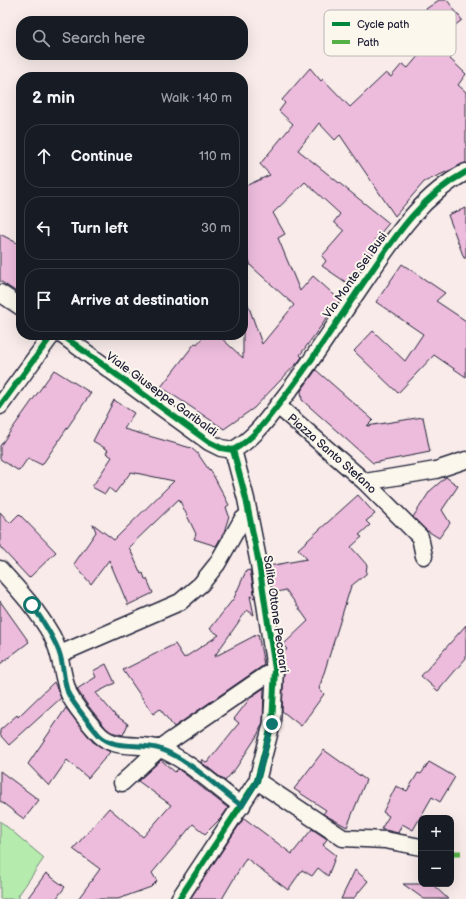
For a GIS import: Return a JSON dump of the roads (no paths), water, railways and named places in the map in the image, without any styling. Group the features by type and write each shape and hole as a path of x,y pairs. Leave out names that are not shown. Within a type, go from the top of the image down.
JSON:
{"street":[{"name":"Via Monte Sei Busi","path":"278,406 390,244 423,203 449,182 466,172"},
{"path":"0,293 16,304"},
{"path":"0,406 48,340"},
{"name":"Viale Giuseppe Garibaldi","path":"69,340 209,442 221,448 233,450"},
{"name":"Piazza Santo Stefano","path":"233,450 253,436 278,406 365,482 420,537 424,556"},
{"path":"60,654 180,602 201,584 217,564 242,520 247,507 233,450"},
{"path":"365,482 436,470 466,460"},
{"name":"Salita Ottone Pecorari","path":"179,899 242,806 257,781 272,724 275,669 259,564 247,507"},
{"path":"0,569 32,605 52,636 60,654 69,695 100,735 109,742 160,748 182,760 242,806"},
{"path":"122,783 160,748 275,669"},
{"path":"257,781 343,838 385,840 418,846"}]}
